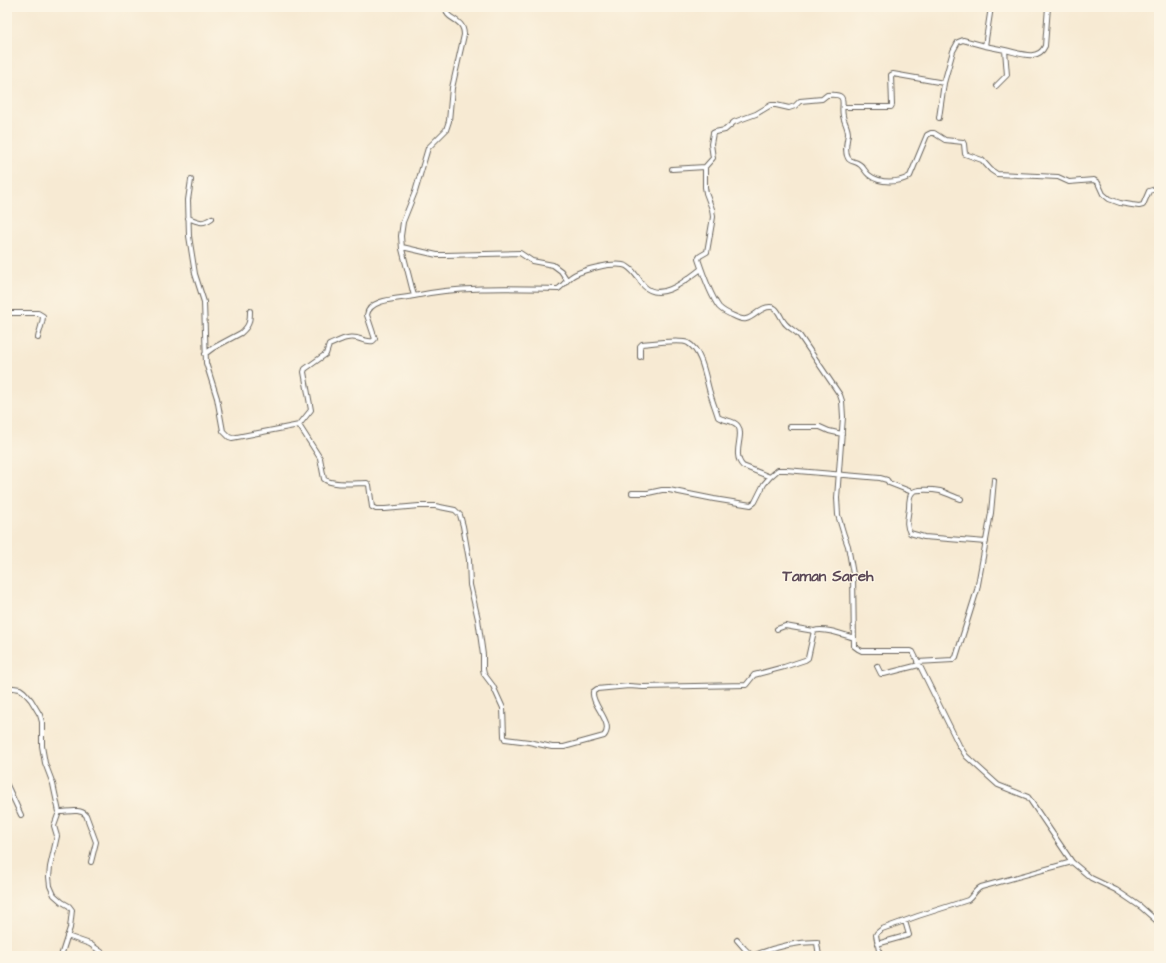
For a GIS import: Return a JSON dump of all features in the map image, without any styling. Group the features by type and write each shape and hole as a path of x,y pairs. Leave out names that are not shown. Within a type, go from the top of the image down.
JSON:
{"street":[{"path":"414,296 402,247 401,236 403,222 415,192 428,148 446,130 448,121 452,88 464,31 455,19 447,15 447,7"},
{"path":"985,46 991,7"},
{"path":"939,118 944,83 953,51 958,42 963,40 1036,56 1043,51 1046,46 1048,7"},
{"path":"996,86 1006,77 1007,74 1006,50"},
{"path":"843,107 891,107 891,75 893,74 944,83"},
{"path":"1159,188 1149,191 1143,205 1139,206 1120,203 1109,199 1103,194 1098,183 1094,180 1070,182 1058,177 997,174 982,160 965,154 964,143 945,140 931,133 927,135 910,176 890,182 878,180 869,175 860,164 848,158 846,148 847,128 843,116 843,100 841,96 830,94 826,95 822,99 800,101 795,106 789,108 776,105 768,106 756,114 734,122 725,130 714,132 711,144 713,158 705,167 705,187 712,209 713,221 709,235 707,252 698,258 701,269 719,307 741,319 746,319 765,308 772,307 776,309 787,325 796,331 840,395 843,417 837,498 838,515 848,546 853,574 854,646 860,650 913,652 959,745 966,756 998,785 1028,797 1072,862 1091,878 1116,890 1141,907 1159,923"},
{"path":"672,169 705,167"},
{"path":"191,180 188,200 188,236 195,274 204,302 205,354 209,374 217,398 223,431 229,437 240,437 267,430 299,425 311,410 304,372 305,369 326,354 329,345 339,340 352,338 373,341 375,339 374,334 367,312 371,307 382,302 432,292 558,288 575,274 587,269 621,265 627,266 634,272 644,286 657,292 672,288 701,269"},
{"path":"188,218 202,223 212,218"},
{"path":"402,247 437,255 520,253 532,262 553,265 561,271 568,280"},
{"path":"205,354 245,330 248,325 250,311"},
{"path":"7,313 41,314 43,316 43,320 38,338"},
{"path":"640,357 640,346 642,344 674,342 688,343 702,363 710,396 718,417 738,425 740,430 739,462 743,466 770,477"},
{"path":"299,425 317,451 320,458 324,479 333,483 367,483 369,485 372,507 385,509 435,506 458,512 463,526 469,560 470,585 478,619 484,674 493,686 503,708 504,736 507,740 529,742 552,747 564,747 604,736 606,724 592,697 593,692 597,689 630,686 746,685 754,675 784,667 808,658 814,630"},
{"path":"790,428 820,427 842,434"},
{"path":"632,493 648,493 669,490 714,499 750,504 755,502 764,484 770,477 780,470 880,478 912,492 927,490 940,491 961,499"},
{"path":"877,666 881,674 884,674 918,664 953,660 956,657 977,590 991,513 994,480"},
{"path":"912,492 907,522 907,529 910,533 924,537 986,542"},
{"path":"777,629 785,626 814,630 821,629 854,638"},
{"path":"7,686 20,689 24,692 31,700 40,715 42,722 42,746 45,764 53,784 59,812 54,826 56,836 50,867 50,886 54,895 71,908 70,928 61,956"},
{"path":"7,785 21,815"},
{"path":"59,812 76,810 83,812 86,815 96,842 91,862"},
{"path":"880,956 876,935 882,929 968,900 977,889 981,887 1072,862"},
{"path":"877,944 910,935 905,921"},
{"path":"67,936 90,944 107,956"},
{"path":"737,940 752,956 785,945 817,942 819,956"}],"district":[{"name":"Taman Sareh","path":"828,576"}]}
